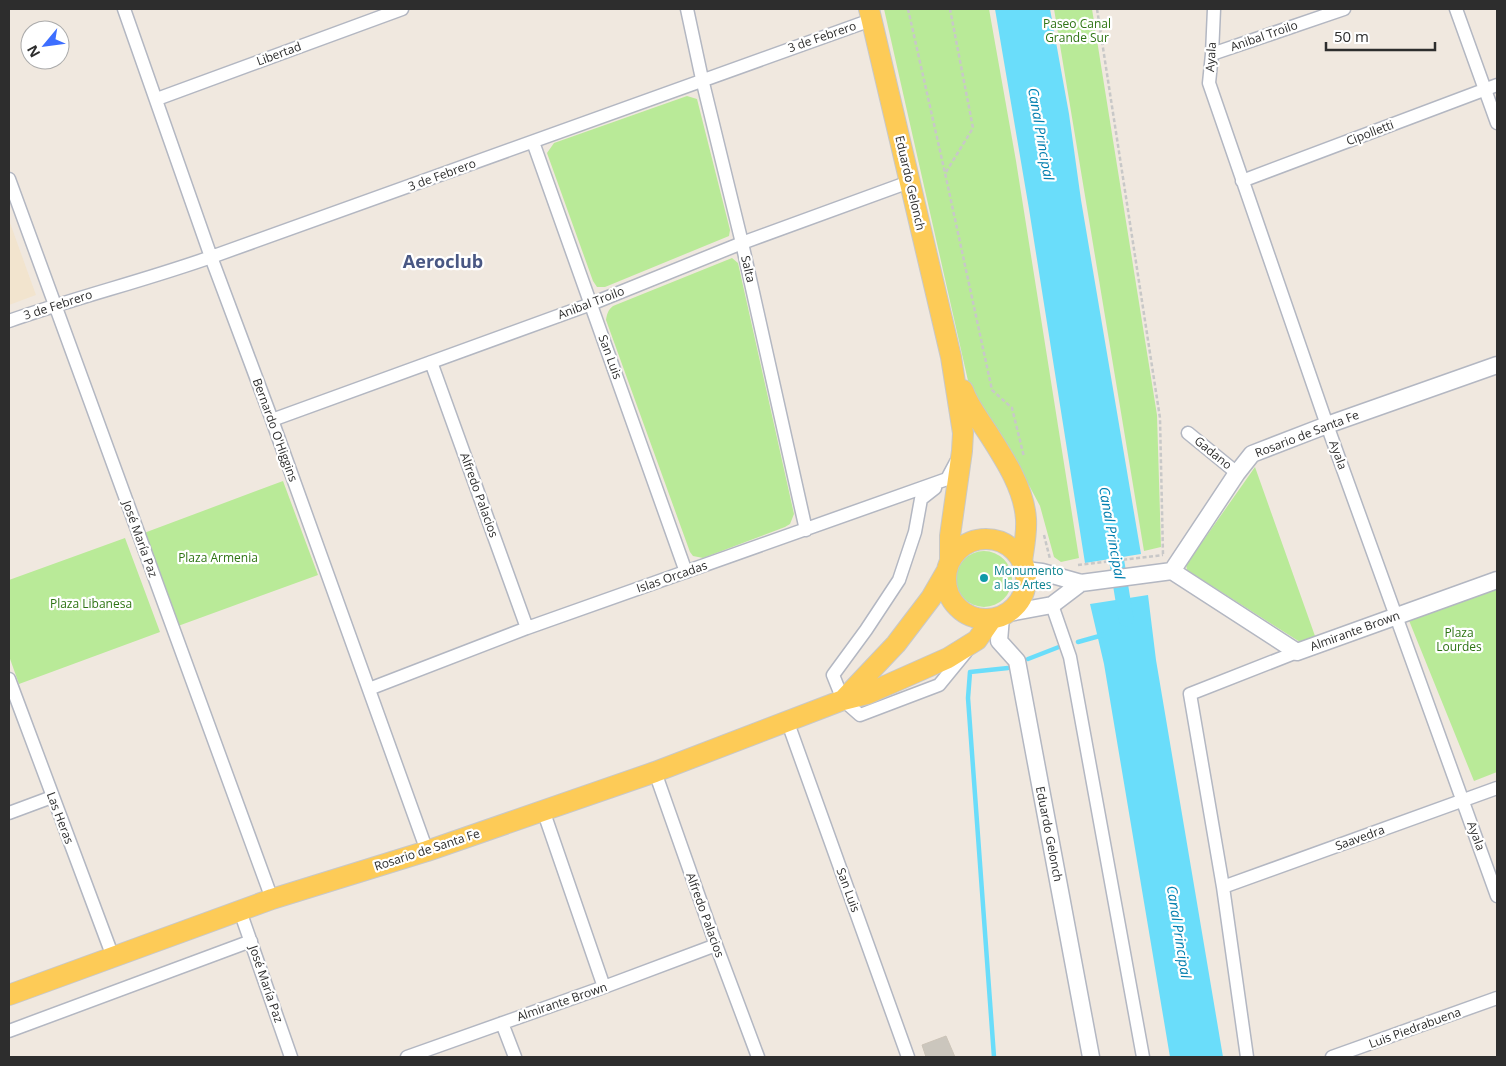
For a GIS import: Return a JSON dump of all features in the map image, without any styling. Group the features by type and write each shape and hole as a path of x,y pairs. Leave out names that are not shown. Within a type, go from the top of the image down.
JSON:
{"main road":[{"name":"Eduardo Gelonch","path":"870,14 952,357 964,394 997,447 1021,493 1026,519 1023,565 1026,580 1022,598 1000,617 972,618 956,607 947,591 950,536 963,433 952,357"},
{"path":"948,566 962,547 969,542 986,539 995,540 1011,548 1023,565"},
{"name":"Rosario de Santa Fe","path":"843,700 896,644 931,598 948,566"},
{"name":"Rosario de Santa Fe","path":"9,995 272,899 427,851 655,772 788,723 843,700 867,694 948,658 977,640 1000,617"}],"street":[{"name":"Bernardo O'Higgins","path":"124,9 211,257 272,420 427,851"},
{"name":"Libertad","path":"157,99 402,9"},
{"name":"Salta","path":"688,9 702,80 742,243 806,530"},
{"name":"Ayala","path":"1214,9 1209,83 1327,425 1497,896"},
{"name":"Anibal Troilo","path":"1212,54 1344,9"},
{"path":"1456,9 1491,87 1497,123"},
{"name":"3 de Febrero","path":"9,321 54,305 211,257 534,142 702,80 870,14"},
{"name":"Cipolletti","path":"1242,181 1491,87"},
{"name":"San Luis","path":"534,142 686,572"},
{"name":"José María Paz","path":"9,179 272,899"},
{"name":"Anibal Troilo","path":"272,420 591,304 742,243 909,182"},
{"name":"Alfredo Palacios","path":"431,362 527,628"},
{"name":"Rosario de Santa Fe","path":"1166,566 1252,454 1327,425 1497,365"},
{"name":"Gadano","path":"1188,433 1237,473"},
{"path":"843,700 833,675 900,580 916,532 920,499 947,479 962,451"},
{"name":"Islas Orcadas","path":"369,688 527,628 947,479"},
{"path":"1023,565 1081,583 1145,574 1166,566"},
{"name":"Almirante Brown","path":"1166,566 1297,652 1497,580"},
{"path":"1000,617 1052,605 1081,583"},
{"path":"1052,605 1070,656 1143,1057"},
{"name":"Eduardo Gelonch","path":"1000,617 999,641 1017,661 1092,1057"},
{"path":"1247,1057 1223,887 1190,694 1297,652"},
{"name":"Las Heras","path":"9,679 112,957"},
{"name":"San Luis","path":"788,723 908,1057"},
{"name":"Alfredo Palacios","path":"655,772 757,1057"},
{"name":"Saavedra","path":"1223,887 1497,788"},
{"path":"9,813 52,797"},
{"path":"543,810 604,987"},
{"name":"José María Paz","path":"240,911 291,1057"},
{"path":"9,1031 251,941"},
{"name":"Almirante Brown","path":"407,1057 716,945"},
{"name":"Luis Piedrabuena","path":"1340,1056 1497,998"},
{"path":"502,1023 515,1057"}],"path":[{"path":"908,9 992,390 1012,408 1025,462"},
{"path":"945,172 973,128 950,9"},
{"path":"1076,566 1166,566 1160,418 1097,9"},
{"path":"1043,533 1050,560"}],"shaded area":[{"path":"9,220 36,295 9,305"}],"green space":[{"path":"884,9 989,9 1016,161 1079,558 1061,562 1054,557 1040,506 1022,472 971,394"},
{"name":"Paseo Canal Grande Sur","path":"1054,9 1092,9 1157,415 1161,547 1144,551"},
{"path":"687,96 697,99 730,230 729,236 605,287 597,287 593,281 547,153 554,143"},
{"path":"732,258 738,263 794,514 790,524 785,527 703,558 693,556 690,552 606,320 608,312 613,306"},
{"path":"1255,467 1315,636 1300,642 1187,570 1186,565"},
{"name":"Plaza Armenia","path":"283,481 318,575 178,626 144,533"},
{"name":"Plaza Libanesa","path":"125,538 160,632 19,684 9,656 9,580"},
{"name":"Monumento a las Artes","path":"979,551 989,551 1004,559 1010,568 1012,579 1010,590 1004,599 989,607 979,607 968,602 961,595 956,584 956,574 961,563 968,556"},
{"name":"Plaza Lourdes","path":"1497,585 1497,772 1474,781 1408,618"}],"water":[{"path":"995,9 1050,9 1141,554 1085,563"},
{"path":"1148,595 1156,660 1223,1057 1170,1057 1104,664 1090,604"}],"building":[{"path":"946,1036 955,1057 926,1057 922,1045"}],"waterway":[{"name":"Canal Principal","path":"1113,538 1126,619"},
{"path":"1078,642 1103,635"},
{"path":"1028,659 1064,645"},
{"path":"994,1057 968,698 970,672 1008,668"}],"place":[{"name":"Monumento a las Artes","path":"984,578"}],"district":[{"name":"Aeroclub","path":"443,262"}]}
